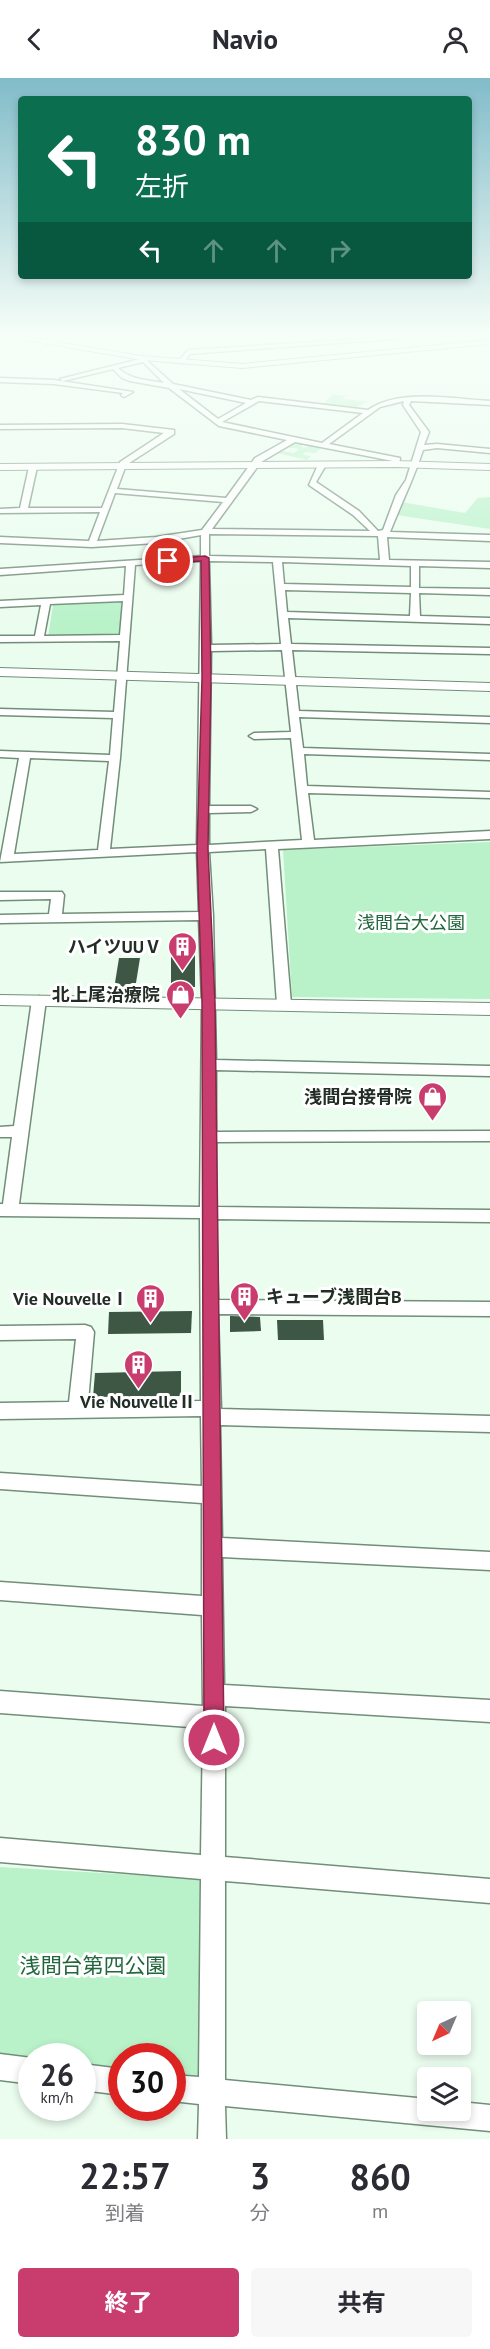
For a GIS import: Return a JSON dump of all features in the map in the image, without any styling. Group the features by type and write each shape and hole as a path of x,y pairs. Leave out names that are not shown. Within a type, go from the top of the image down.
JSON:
{"street":[{"path":"0,572 75,557 92,544 126,460 171,432"},
{"path":"260,432 397,460 396,465"},
{"path":"322,446 342,432"},
{"path":"385,562 381,532 410,480 425,432"},
{"path":"212,2139 214,1718 208,1214 209,1003 203,849 206,678 205,532 254,465 270,452 293,440"},
{"path":"420,448 437,446 490,451"},
{"path":"322,465 312,483 381,532"},
{"path":"0,468 484,465"},
{"path":"484,465 471,474 490,480"},
{"path":"24,510 33,467"},
{"path":"114,491 228,500"},
{"path":"0,511 106,510"},
{"path":"92,544 156,540 205,532 306,534 381,532 490,538"},
{"path":"0,540 75,557 131,563 205,558 490,565"},
{"path":"75,557 85,579"},
{"path":"277,560 308,843"},
{"path":"104,853 115,758 131,563"},
{"path":"415,563 415,619"},
{"path":"280,587 490,592"},
{"path":"0,604 46,602 88,596 128,598"},
{"path":"39,639 46,602"},
{"path":"284,615 490,621"},
{"path":"0,639 124,638"},
{"path":"206,648 288,647 490,651"},
{"path":"0,672 490,687"},
{"path":"0,712 117,715"},
{"path":"293,714 490,720"},
{"path":"254,736 295,735"},
{"path":"297,751 490,757"},
{"path":"0,754 115,758"},
{"path":"25,755 4,858 490,835"},
{"path":"301,789 490,795"},
{"path":"204,810 251,809"},
{"path":"272,845 284,1004"},
{"path":"0,896 58,896 55,918"},
{"path":"0,919 207,916"},
{"path":"0,1000 490,1010"},
{"path":"39,1000 20,1131 5,1209 208,1214 490,1216"},
{"path":"209,1065 490,1071"},
{"path":"0,1132 20,1131"},
{"path":"209,1137 490,1136"},
{"path":"210,1307 490,1309"},
{"path":"0,1333 85,1332 78,1410"},
{"path":"0,1411 212,1413 490,1424"},
{"path":"0,1481 213,1495"},
{"path":"213,1547 490,1561"},
{"path":"0,1591 213,1606"},
{"path":"213,1695 490,1711"},
{"path":"0,1702 214,1718"},
{"path":"0,1850 490,1891"},
{"path":"0,2067 18,2069"},
{"path":"186,2089 490,2118"}],"green space":[{"path":"293,441 306,444 301,446 304,448 311,445 323,447 315,453 305,452 303,455 311,456 307,460 273,452 277,450 294,453 299,449 284,447"},
{"path":"490,497 490,529 396,515 401,502 465,513 478,498"},
{"path":"123,601 120,637 48,637 53,605"},
{"name":"浅間台大公園","path":"490,842 490,999 292,997 283,850"},
{"name":"浅間台第四公園","path":"0,1867 204,1879 200,2078 186,2076 186,2043 108,2043 108,2070 96,2069 96,2043 18,2043 18,2062 0,2060"}],"building":[{"name":"ハイツUUⅤ","path":"195,955 195,987 171,987 171,956"},
{"path":"119,958 140,958 135,989 114,989"},
{"name":"Vie NouvelleⅠ","path":"192,1311 191,1333 108,1334 109,1312"},
{"name":"キューブ浅間台B","path":"230,1316 260,1317 261,1331 230,1332"},
{"path":"277,1320 323,1320 324,1340 278,1340"},
{"name":"Vie NouvelleⅡ","path":"181,1371 181,1396 93,1397 95,1373"}],"place":[{"name":"ハイツUUⅤ","path":"183,972"},
{"name":"北上尾治療院","path":"181,1020"},
{"name":"浅間台接骨院","path":"433,1122"},
{"name":"キューブ浅間台B","path":"245,1322"},
{"name":"Vie NouvelleⅠ","path":"150,1324"},
{"name":"Vie NouvelleⅡ","path":"138,1390"}],"route":[{"path":"168,561 205,558 206,678 203,849 209,1003 208,1214 214,1740"}]}
